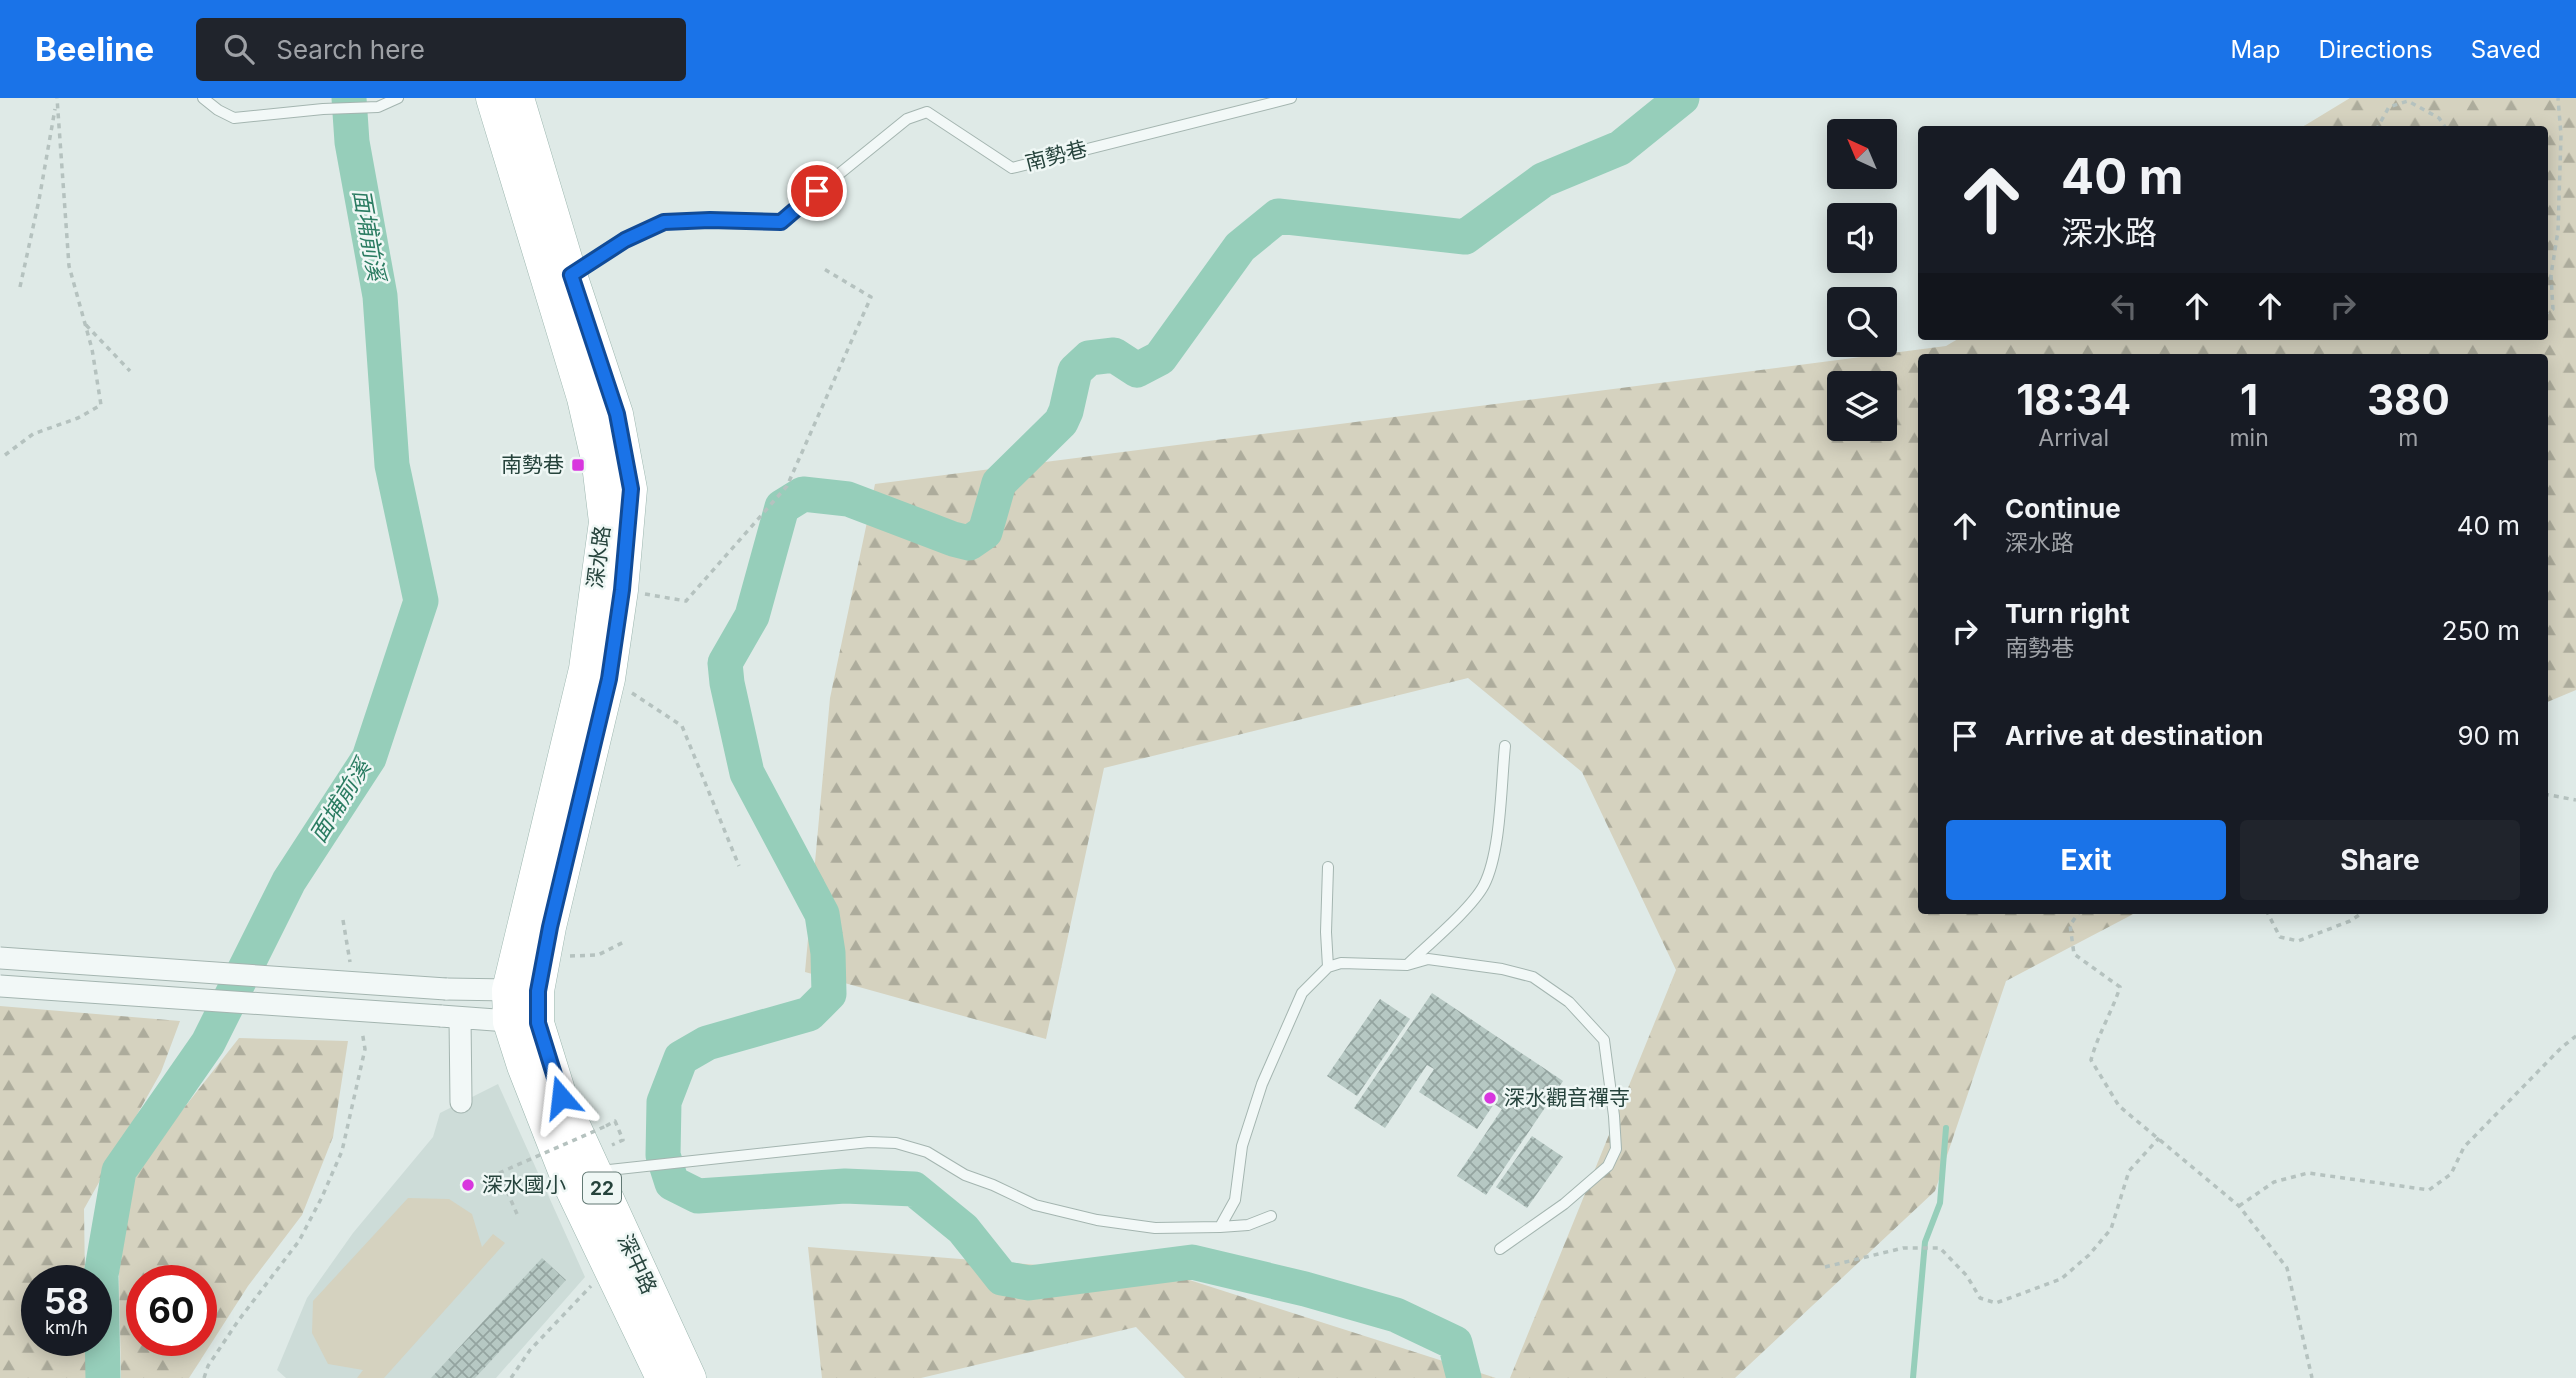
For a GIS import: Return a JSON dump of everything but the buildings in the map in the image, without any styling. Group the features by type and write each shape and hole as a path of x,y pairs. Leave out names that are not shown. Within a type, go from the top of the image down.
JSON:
{"main road":[{"name":"深水路","path":"492,98 560,279 617,414 631,489 622,590 609,679 545,956 523,991"},
{"name":"深水路","path":"518,98 560,279 598,464 605,522 585,669 523,991 524,1022"},
{"name":"深中路","path":"524,1022 523,1066 587,1172 690,1378"},
{"name":"深中路","path":"587,1172 609,1267 662,1378"}],"street":[{"path":"0,958 446,989 523,991"},
{"path":"0,986 524,1022"},
{"path":"450,1017 461,1102"}],"lane":[{"path":"202,98 234,118 323,109 378,107 398,98"},
{"name":"南勢巷","path":"560,279 625,240 664,222 781,222 907,120 927,112 1013,168 1291,98"},
{"path":"1407,965 1454,920 1483,887 1494,858 1504,746"},
{"path":"1328,867 1328,967"},
{"path":"1220,1227 1235,1200 1242,1146 1262,1084 1302,993 1328,967 1341,963 1407,965 1428,959 1502,969 1533,977 1569,1002 1604,1040 1616,1149 1608,1166 1564,1204 1500,1249"},
{"path":"587,1172 869,1142 896,1143 927,1152 965,1175 1035,1205 1097,1220 1155,1228 1220,1227 1248,1224 1271,1216"}],"path":[{"path":"2548,312 2553,309 2552,275 2558,231 2561,135 2558,98"},
{"path":"20,287 39,200 56,101"},
{"path":"5,456 33,434 78,418 100,405 92,349 69,266 56,101"},
{"path":"2378,126 2389,107 2408,101 2439,118 2444,126"},
{"path":"622,590 686,601 787,486 871,297 824,268"},
{"path":"84,322 130,372"},
{"path":"609,679 682,726 739,866"},
{"path":"2548,795 2576,800"},
{"path":"2078,914 2070,925 2074,954 2120,987 2112,1013 2097,1037 2091,1060 2119,1106 2239,1206 2287,1268 2312,1378"},
{"path":"2268,914 2280,937 2298,941 2360,914"},
{"path":"343,920 352,972"},
{"path":"545,956 598,955 624,942"},
{"path":"204,1378 208,1366 238,1321 299,1241 322,1197 342,1151 365,1049 360,1023"},
{"path":"2239,1206 2274,1182 2308,1172 2429,1190 2451,1174 2464,1147 2561,1048 2576,1037"},
{"path":"517,1214 499,1172 615,1121 623,1140 587,1172"},
{"path":"1825,1267 1903,1248 1940,1248 1967,1276 1980,1298 1996,1303 2061,1279 2089,1255 2110,1229 2129,1171 2159,1138"},
{"path":"511,1378 530,1350 609,1267"}],"shaded area":[{"name":"深水國小","path":"498,1084 585,1277 496,1378 286,1378 277,1370 307,1298 353,1233 433,1137 440,1113"}],"green space":[{"path":"2350,98 2576,98 2576,690 2548,702 2548,354 1918,354 1918,914 2133,914 2006,981 1935,1191 1735,1378 1510,1378 1676,970 1582,772 1468,678 1104,768 1046,1039 805,972 830,698 875,484 1861,357 1897,357 1897,352 1946,346 1956,340 2548,340 2548,126 2304,126"},
{"path":"0,1006 180,1021 161,1072 84,1209 85,1265 21,1265 21,1356 87,1356 88,1378 0,1378"},
{"path":"239,1038 348,1041 333,1137 302,1215 248,1286 217,1334 217,1265 126,1265 126,1356 203,1356 189,1378 121,1378 119,1272 133,1182 154,1146"},
{"path":"408,1198 449,1199 472,1214 482,1247 493,1234 505,1243 384,1378 357,1378 363,1370 328,1364 312,1333 313,1301"},
{"path":"808,1247 1177,1276 1496,1378 1185,1378 1136,1327 921,1378 822,1378"}],"waterway":[{"name":"面埔前溪","path":"103,1378 101,1275 119,1171 208,1043 289,881 369,758 421,601 392,465 380,296 352,142 349,98"},
{"path":"1464,1378 1455,1343 1396,1315 1305,1289 1192,1262 1029,1283 1002,1278 963,1229 914,1189 845,1186 698,1196 672,1183 663,1155 664,1102 681,1058 707,1043 809,1014 829,994 828,953 822,914 747,773 725,663 752,616 782,507 803,494 848,499 969,543 985,532 999,483 1061,422 1075,371 1089,358 1114,355 1137,370 1160,358 1240,247 1278,216 1465,237 1543,180 1620,148 1682,98"},
{"path":"1913,1378 1925,1242 1940,1203 1946,1128"}],"place":[{"name":"南勢巷","path":"578,465"},
{"name":"深水觀音禪寺","path":"1490,1098"},
{"name":"深水國小","path":"468,1185"}],"route":[{"path":"561,1097 538,1023 538,991 550,927 609,679 622,590 631,489 617,414 571,275 625,240 664,222 781,222 817,191"}]}
